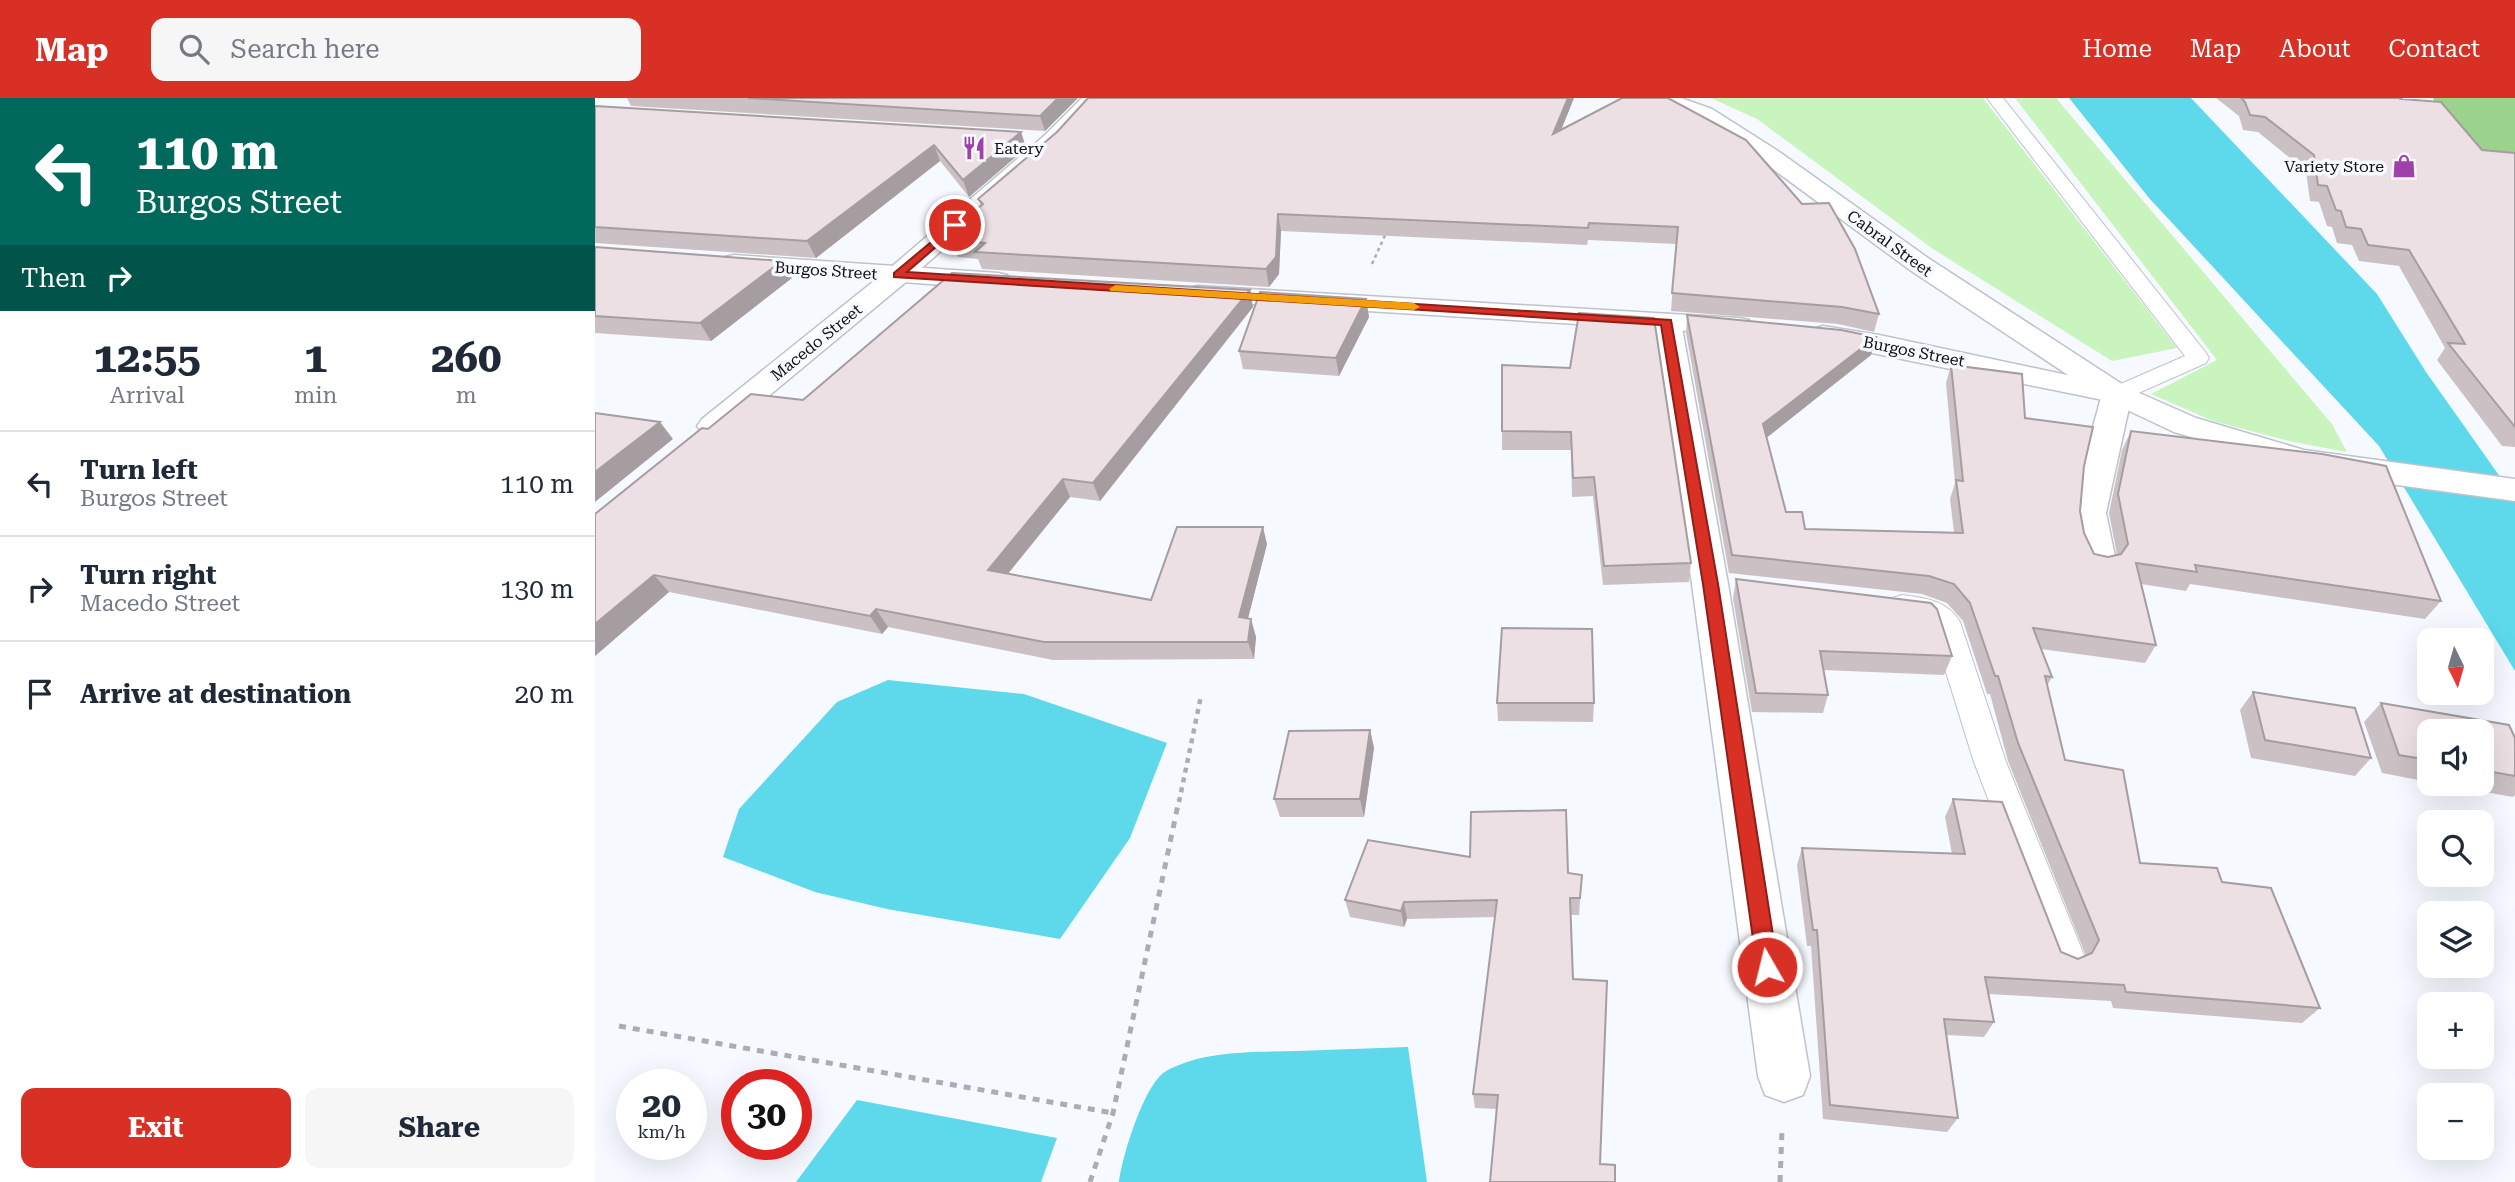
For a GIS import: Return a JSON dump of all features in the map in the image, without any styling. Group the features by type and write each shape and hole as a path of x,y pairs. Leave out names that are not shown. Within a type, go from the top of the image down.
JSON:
{"street":[{"name":"Macedo Street","path":"690,445 898,275 1052,141 1093,98"},
{"name":"Cabral Street","path":"1661,98 1705,113 1716,120 1919,264 2117,394"},
{"path":"1024,139 1052,141"},
{"name":"Burgos Street","path":"705,261 1019,283"},
{"path":"1166,292 1766,329"},
{"path":"1667,322 1724,585 1784,1076"},
{"name":"Burgos Street","path":"1801,332 1879,344 2117,394 2185,425 2331,466 2515,490"},
{"path":"2098,561 2089,513 2117,394"}],"lane":[{"path":"1995,98 2199,358 2117,394"},
{"path":"1869,601 1929,609 1945,622 1990,762 2065,955"}],"path":[{"path":"1354,303 1389,227"},
{"path":"1090,1182 1113,1112 1201,696"},
{"path":"619,1026 1113,1112"}],"green space":[{"path":"1711,98 1983,98 2177,348 2112,361 1933,249 1757,119"},
{"path":"2015,98 2056,98 2332,424 2347,452 2293,442 2213,421 2151,394 2217,360"},
{"path":"2433,98 2515,98 2515,273"}],"water":[{"path":"2069,98 2191,98 2377,294 2426,372 2515,498 2515,671 2494,636 2494,628 2489,628 2379,446 2149,198"},
{"path":"888,680 1024,694 1167,743 1130,838 1060,939 887,909 815,892 723,857 739,809 837,702"},
{"path":"1408,1047 1427,1182 1119,1182 1129,1139 1142,1105 1158,1078 1166,1071 1196,1059 1230,1054"},
{"path":"857,1100 1057,1138 1041,1182 796,1182"}],"building":[{"path":"748,98 1058,98 1040,116"},
{"path":"1088,98 1568,98 1553,134 1622,98 1668,98 1746,140 1802,204 1829,203 1855,249 1879,314 1842,307 1672,293 1678,227 1589,223 1588,228 1278,214 1276,257 1266,269 975,252 985,243 950,240 961,231 951,230 983,204 978,199 1057,132"},
{"path":"2241,98 2402,98 2441,102 2482,150 2515,153 2515,427 2448,343 2465,344 2409,250 2368,245 2361,229 2346,227 2341,211 2336,210 2327,186 2318,185 2314,155 2265,117 2250,115"},
{"path":"595,106 1021,132 963,180 934,145 807,241 595,227"},
{"path":"595,247 782,261 700,323 595,316"},
{"path":"952,273 1250,290 1093,483 1063,479 988,570 1151,600 1177,527 1263,527 1239,617 1251,619 1248,642 1044,642 876,609 870,616 654,575 595,624 595,514 702,428 708,429 751,394 803,400"},
{"path":"1260,292 1366,299 1336,358 1239,351"},
{"path":"1579,313 1654,318 1691,563 1604,566 1594,477 1573,478 1571,432 1502,431 1502,365 1570,368"},
{"path":"1687,315 1841,330 1876,337 1763,424 1786,512 1802,512 1805,529 1963,533 1956,480 1963,481 1951,365 2022,374 2025,418 2093,427 2084,466 2080,511 2084,533 2094,554 2108,557 2121,554 2128,544 2118,494 2131,431 2322,454 2386,466 2441,601 2195,565 2197,572 2136,563 2156,645 2033,628 2052,677 2045,676 2065,760 2123,770 2140,863 2217,868 2222,882 2271,888 2320,1008 2126,992 2124,985 1985,977 1994,1022 1944,1019 1958,1118 1830,1105 1817,930 1813,930 1802,848 1965,854 1953,799 2002,802 2061,952 2078,959 2092,953 2099,940 2018,743 1998,676 1995,676 1970,603 1954,584 1929,576 1732,555"},
{"path":"595,413 660,422 595,472"},
{"path":"1736,579 1931,603 1937,609 1952,656 1820,651 1828,695 1756,693"},
{"path":"1502,628 1592,629 1594,703 1497,703"},
{"path":"2253,692 2355,708 2371,758 2265,740"},
{"path":"2381,703 2474,719 2417,719 2417,758 2399,755"},
{"path":"2494,722 2509,725 2515,738 2515,776 2494,772"},
{"path":"1370,730 1360,799 1274,799 1289,731"},
{"path":"1566,810 1568,873 1582,875 1580,898 1570,898 1573,979 1607,981 1600,1164 1615,1165 1615,1182 1490,1182 1498,1095 1473,1094 1497,900 1404,902 1401,911 1345,900 1368,840 1470,857 1471,812"}],"slow traffic":[{"path":"1115,289 1414,307"}],"place":[{"name":"Eatery","path":"974,148"},
{"name":"Variety Store","path":"2404,166"}],"route":[{"path":"955,225 898,275 1667,322 1710,584 1767,967"}]}
